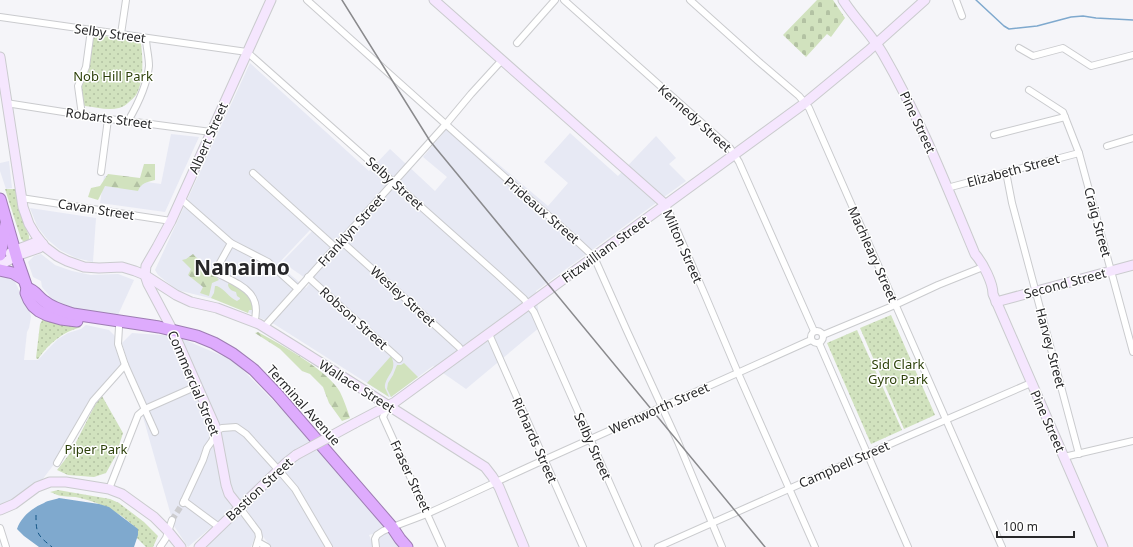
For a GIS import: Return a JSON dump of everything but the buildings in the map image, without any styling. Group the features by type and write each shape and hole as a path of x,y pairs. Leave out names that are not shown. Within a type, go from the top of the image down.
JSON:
{"highway":[{"name":"Terminal Avenue","path":"0,198 25,284 27,296 33,306 39,311 61,319 162,333 172,331"},
{"path":"0,256 6,220"},
{"path":"0,270 13,273 25,284"},
{"name":"Terminal Avenue","path":"25,284 51,306 67,312 159,327 196,336 220,346 233,354 254,370 277,394 392,527 407,547"},
{"name":"Terminal Avenue","path":"392,527 405,535 416,547"}],"street":[{"path":"121,34 126,0"},
{"name":"Albert Street","path":"145,275 146,266 171,221 271,0"},
{"name":"Prideaux Street","path":"307,0 594,257 678,442 722,547"},
{"name":"Milton Street","path":"434,0 666,205 815,547"},
{"path":"517,43 555,0"},
{"name":"Kennedy Street","path":"564,0 730,148 739,162 814,331"},
{"name":"Machleary Street","path":"690,0 799,96 813,117 1002,547"},
{"name":"Pine Street","path":"843,0 876,44 907,97 975,254 976,261 981,268 988,291 994,298 1103,547"},
{"name":"Fitzwilliam Street","path":"388,406 805,103 876,44 925,0"},
{"path":"956,0 962,16"},
{"name":"Selby Street","path":"0,17 247,52 529,304 534,312 638,547"},
{"path":"82,114 78,86 86,67 91,30"},
{"path":"128,120 142,94 149,67 146,38"},
{"path":"1019,48 1033,56 1063,48 1091,66 1133,55"},
{"name":"Wallace Street","path":"0,57 21,198 28,220 41,242 57,256 79,266 93,268 122,267 135,271 145,275 176,296 191,302 217,308 264,327 481,464 489,471 496,482 524,547"},
{"name":"Franklyn Street","path":"264,327 502,60"},
{"name":"Craig Street","path":"1029,90 1063,112 1065,117 1079,153 1133,352"},
{"name":"Robarts Street","path":"6,103 108,119 128,120 211,132"},
{"path":"994,135 1065,117"},
{"path":"101,172 108,119"},
{"path":"1107,146 1133,138"},
{"name":"Elizabeth Street","path":"947,188 1079,153"},
{"name":"Harvey Street","path":"1006,172 1012,204 1079,454"},
{"path":"253,173 335,247"},
{"name":"Cavan Street","path":"21,198 171,221"},
{"path":"181,199 231,243 268,262 298,288"},
{"name":"Wesley Street","path":"341,241 463,352"},
{"path":"0,259 36,242 41,242"},
{"path":"231,243 216,270 217,273 246,288 252,295 256,315 254,323"},
{"path":"0,266 15,253"},
{"name":"Second Street","path":"994,298 1036,291 1133,265"},
{"path":"823,335 981,268"},
{"name":"Commercial Street","path":"145,275 148,284 172,331 216,431 226,485 230,494 256,528 259,537 257,544"},
{"name":"Robson Street","path":"308,277 399,359"},
{"path":"156,299 156,294 158,291 166,289"},
{"path":"119,327 118,344 125,365 156,432"},
{"path":"819,343 813,343 810,336 814,331 819,331 823,335"},
{"name":"Richards Street","path":"489,334 582,547"},
{"path":"819,343 822,340 823,335"},
{"name":"Wentworth Street","path":"376,547 375,538 382,531 428,513 811,340"},
{"path":"819,343 908,547"},
{"path":"57,463 93,400 125,365"},
{"name":"Campbell Street","path":"658,547 1031,382"},
{"path":"109,489 138,415 145,409 197,386"},
{"name":"Bastion Street","path":"199,547 278,470 296,455 388,406"},
{"name":"Fraser Street","path":"388,406 383,417 428,513 442,547"},
{"path":"219,527 184,502 207,448 216,431 222,428 236,427 246,434 295,489 329,547"},
{"path":"1064,457 1133,441"},
{"path":"0,510 14,504 37,487 50,482 66,482 109,489 122,494 154,517 182,547"},
{"path":"160,547 172,520"},
{"path":"0,528 6,547"},
{"path":"257,544 267,547"}],"shaded area":[{"path":"250,63 369,171 390,149 435,191 447,177 423,157 451,124 548,206 568,183 544,162 570,133 618,176 656,136 676,158 669,164 686,181 536,291 540,327 466,389 433,366 389,397 274,324 222,301 177,290 158,275 155,270","holes":["310,230 312,231 282,262 311,282 306,288 278,264"]},
{"path":"171,134 199,137 165,212 100,203 104,176 161,184"},
{"path":"9,161 12,188 6,189 0,171 0,163"},
{"path":"30,208 96,218 93,262 76,258 60,250 47,239 37,226"},
{"path":"41,254 55,265 72,271 91,275 118,274 134,280 117,317 73,310 53,300 42,287 41,281 33,277 28,262 34,256"},
{"path":"0,275 8,276 15,282 30,312 31,317 27,332 24,360 38,360 58,339 68,333 81,329 86,325 109,330 117,340 126,362 93,398 58,459 42,480 44,483 0,508"},
{"path":"132,333 176,336 234,361 312,440 407,547 376,547 375,542 383,531 369,535 374,547 271,547 261,534 242,501 188,547 174,526 122,343"},
{"path":"239,514 255,533 251,547 205,547"}],"green space":[{"path":"817,0 833,0 845,18 831,37 827,34 806,57 783,35"},
{"name":"Nob Hill Park","path":"93,36 137,40 141,44 142,70 139,90 126,105 120,108 110,109 85,106 82,103 81,82"},
{"path":"144,164 155,164 155,180 147,182 139,188 138,191 105,186 98,200 88,197 91,188 100,186 108,174 140,178"},
{"path":"5,189 17,189 25,226 29,236 27,241 23,241 21,239"},
{"path":"193,254 200,263 211,271 219,280 212,283 209,296 200,293 203,287 188,275 191,269 182,260"},
{"path":"229,282 241,287 252,301 253,313 252,310 249,310 248,313 211,298 214,293 215,286 217,286 234,300 237,301 240,299 236,292 229,288"},
{"name":"Sid Clark Gyro Park","path":"891,315 935,415 904,429 860,328"},
{"path":"43,319 81,327 62,335 37,359 40,324"},
{"name":"Sid Clark Gyro Park","path":"857,330 902,430 871,444 827,343"},
{"path":"258,332 279,343 326,375 340,392 350,418 342,421 329,403 323,387 310,374 302,371 280,349 255,333"},
{"path":"391,356 393,366 385,384 389,397 367,383"},
{"path":"404,363 418,377 391,397 387,389 388,383 397,365"},
{"name":"Piper Park","path":"102,396 123,433 116,455 106,473 94,477 68,475 57,470 71,452 95,405"},
{"path":"58,490 110,499 119,503 144,522 158,536 153,547 146,547 136,537 135,527 116,513 102,505 88,500 76,497 60,496 50,492"}],"water":[{"path":"59,498 109,507 138,529 138,535 134,547 39,547 17,529 21,521 31,510 47,501"}],"waterway":[{"path":"976,0 1009,29 1037,26 1071,17 1083,16 1133,20"}],"ferry route":[{"path":"36,515 36,526 38,533 52,547"}],"tunnel":[{"path":"172,520 183,503"}],"railway":[{"path":"342,0 430,141 765,547"}],"district":[{"name":"Nanaimo","path":"242,267"}]}
